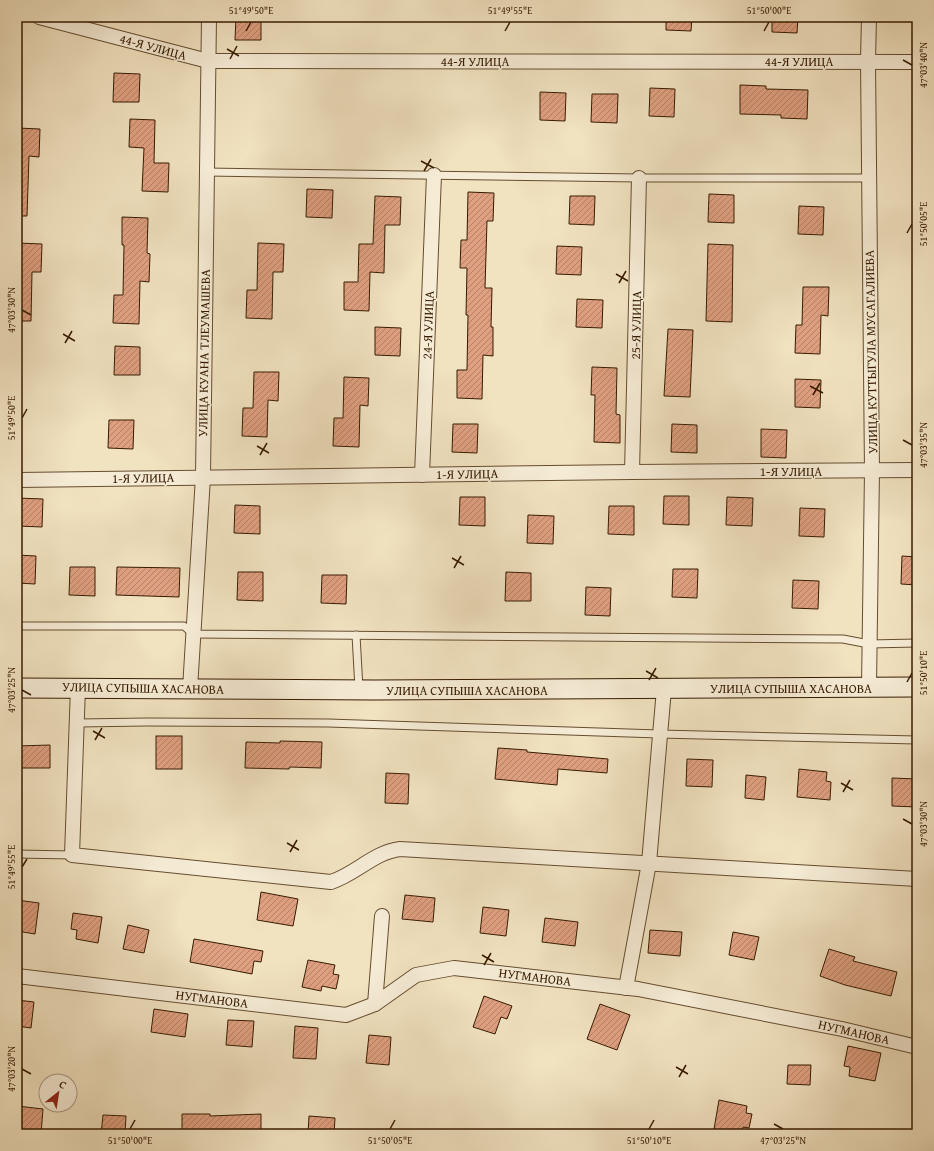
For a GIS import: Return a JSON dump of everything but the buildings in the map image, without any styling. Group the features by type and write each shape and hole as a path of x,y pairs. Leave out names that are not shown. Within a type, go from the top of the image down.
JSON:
{"street":[{"name":"44-Я УЛИЦА","path":"39,17 208,61 917,62"},
{"name":"УЛИЦА КУАНА ТЛЕУМАШЕВА","path":"190,689 202,477 209,17"},
{"name":"УЛИЦА КУТТЫГУЛА МУСАГАЛИЕВА","path":"869,17 868,61 872,471 869,687"},
{"name":"24-Я УЛИЦА","path":"422,475 434,175"},
{"name":"25-Я УЛИЦА","path":"632,472 639,178"},
{"name":"1-Я УЛИЦА","path":"17,480 917,470"},
{"name":"УЛИЦА СУПЫША ХАСАНОВА","path":"17,688 78,687 359,690 917,687"},
{"path":"78,687 78,723 72,855 331,882 343,878 385,852 400,849 917,879"},
{"path":"626,988 649,863 664,689"},
{"path":"375,1004 382,916"},
{"name":"НУГМАНОВА","path":"17,976 346,1015 375,1004 416,975 454,968 638,989 842,1029 917,1047"}],"lane":[{"path":"206,172 639,178 869,178"},
{"path":"17,626 184,626 193,634 842,639 869,644 917,643"},
{"path":"356,635 359,690"},
{"path":"78,723 328,723 659,734 917,740"},
{"path":"17,854 72,855"}]}
